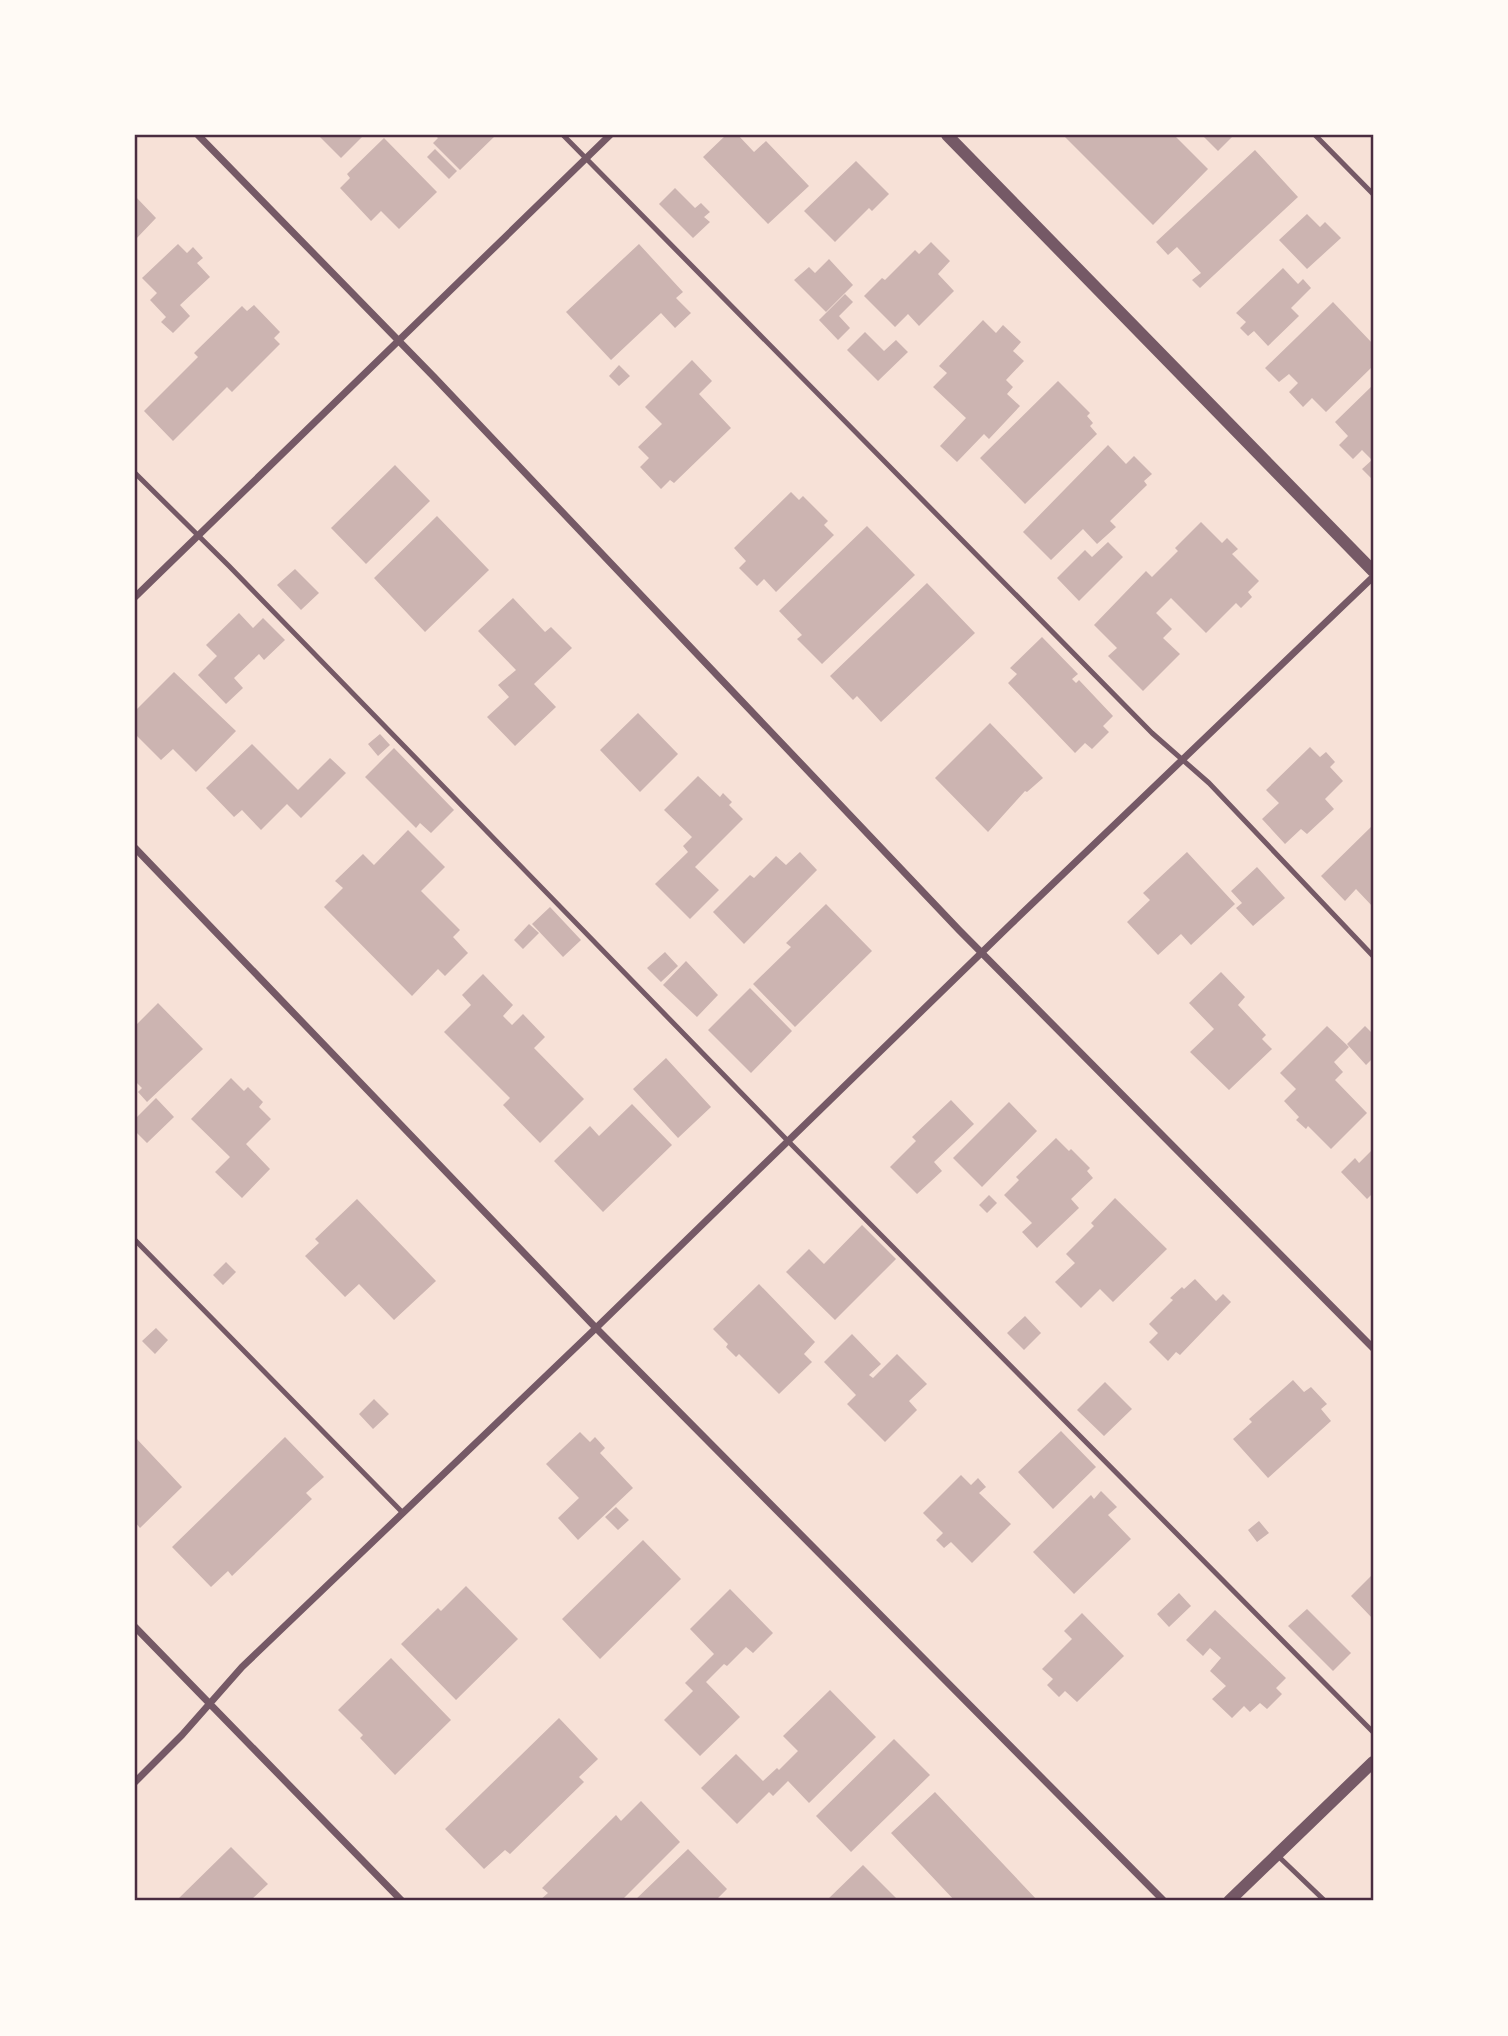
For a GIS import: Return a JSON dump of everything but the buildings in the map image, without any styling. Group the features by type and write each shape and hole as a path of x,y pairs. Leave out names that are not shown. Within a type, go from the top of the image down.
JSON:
{"street":[{"path":"198,135 400,341 981,952 1373,1348"},
{"path":"135,597 610,135"},
{"path":"947,135 1373,571"},
{"path":"135,1782 233,1676 1373,577"},
{"path":"135,848 596,1328 1164,1901"},
{"path":"135,1628 402,1901"},
{"path":"1229,1901 1370,1770"}],"lane":[{"path":"564,135 1152,733 1209,783 1373,956"},
{"path":"1314,135 1373,194"},
{"path":"135,473 786,1140 1373,1732"},
{"path":"135,1240 403,1513"},
{"path":"1277,1855 1325,1901"}]}
